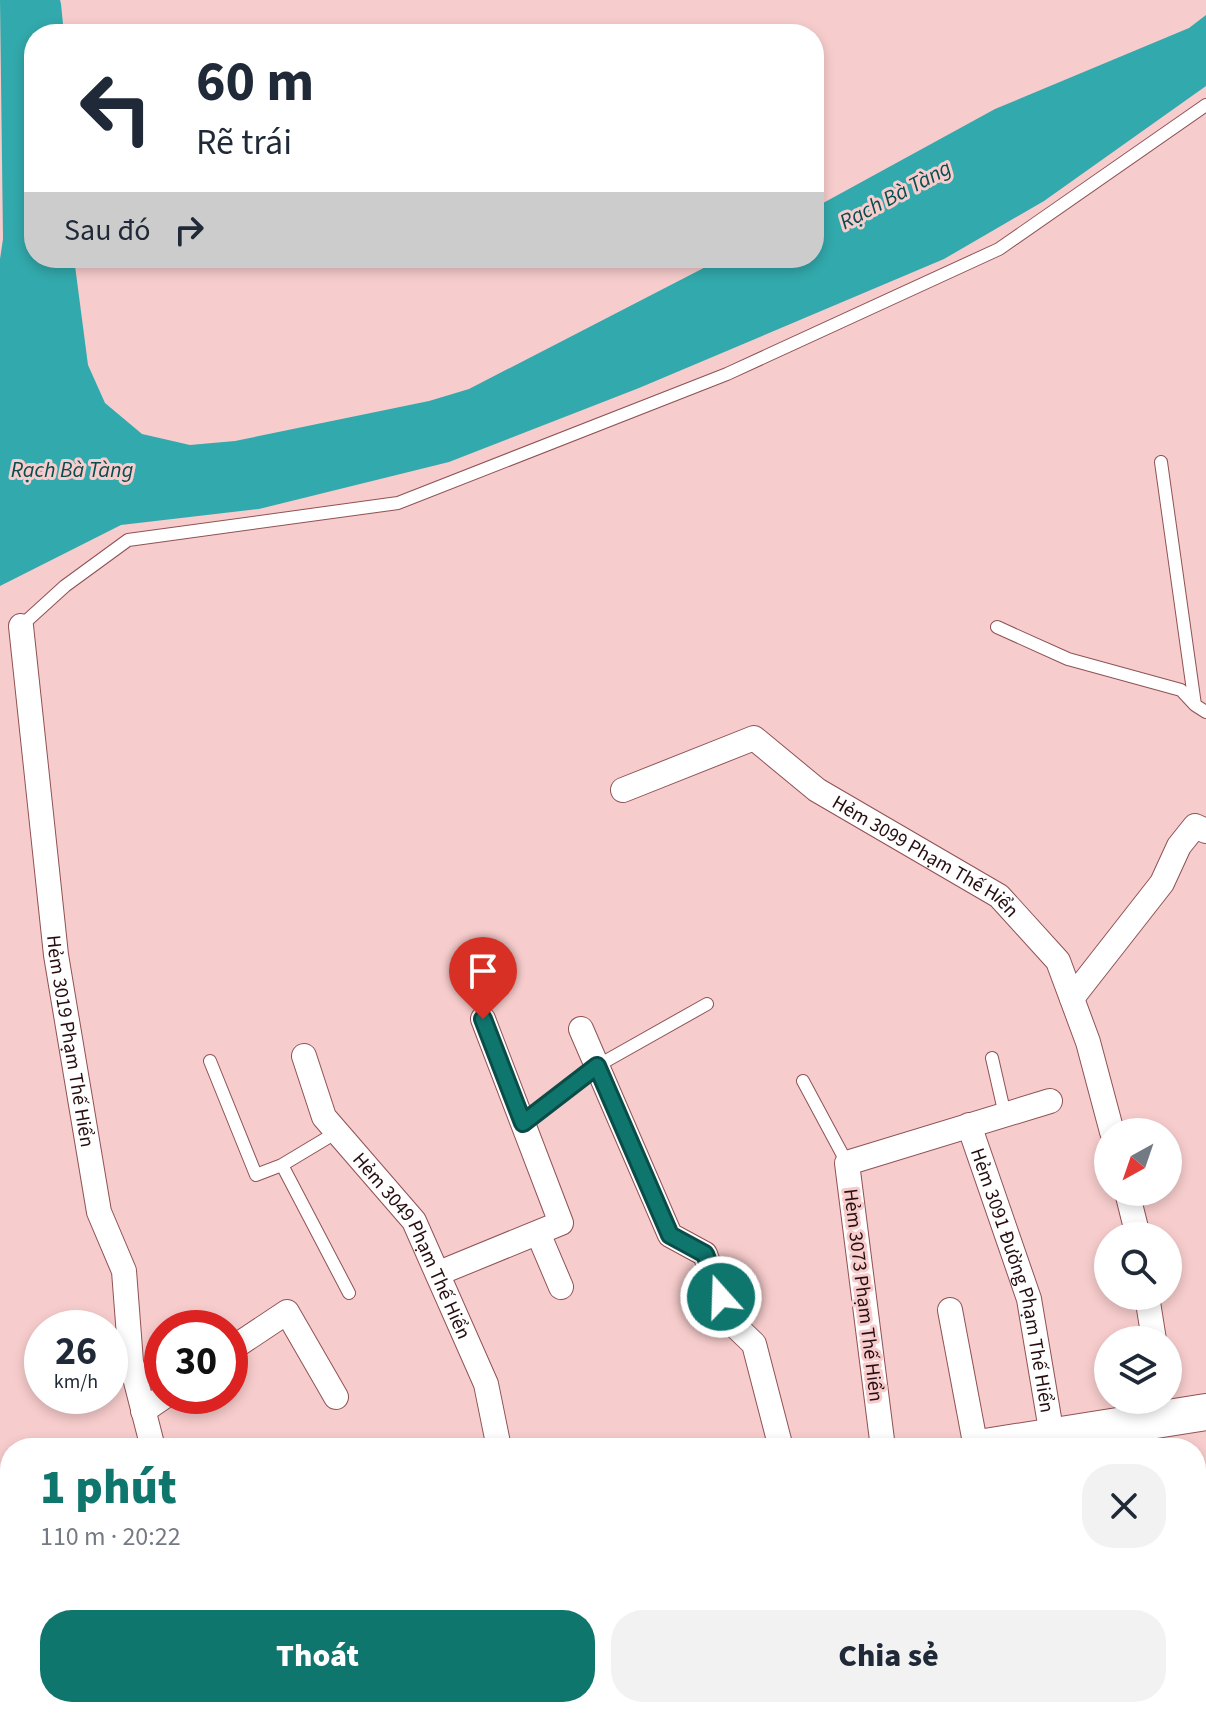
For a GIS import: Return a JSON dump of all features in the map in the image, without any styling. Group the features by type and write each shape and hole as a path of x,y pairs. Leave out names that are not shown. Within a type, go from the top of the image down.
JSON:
{"main road":[{"path":"1182,1410 1206,1412"},
{"path":"1069,1438 1148,1414"}],"street":[{"name":"Hẻm 3019 Phạm Thế Hiển","path":"21,626 56,955 99,1212 124,1271 131,1362 150,1438"},
{"name":"Hẻm 3099 Phạm Thế Hiển","path":"623,790 754,738 817,790 999,896 1058,961 1088,1042 1108,1118"},
{"path":"1072,998 1162,883 1179,846 1195,826 1206,831"},
{"path":"439,1273 561,1223 483,1019"},
{"path":"581,1029 670,1235 705,1254 728,1319 754,1344 778,1438"},
{"name":"Hẻm 3049 Phạm Thế Hiển","path":"304,1056 324,1117 414,1221 486,1384 497,1438"},
{"name":"Hẻm 3073 Phạm Thế Hiển","path":"882,1438 847,1163 1050,1101"},
{"name":"Hẻm 3091 Đường Phạm Thế Hiển","path":"969,1125 1029,1299 1062,1438"},
{"path":"538,1233 561,1287"},
{"path":"950,1310 976,1438"},
{"path":"248,1338 287,1312 336,1397"}],"lane":[{"path":"21,626 65,586 128,540 398,503 727,374 999,249 1206,105"},
{"path":"1161,462 1200,709"},
{"path":"997,627 1068,659 1181,690 1200,709"},
{"path":"523,1123 597,1066 707,1004"},
{"path":"992,1058 1005,1115"},
{"path":"210,1061 256,1175 282,1165 337,1132"},
{"path":"803,1081 847,1163"},
{"path":"282,1165 349,1293"}],"water":[{"name":"Rạch Bà Tàng","path":"0,0 60,0 63,24 24,24 24,268 75,268 88,365 105,403 142,434 190,445 235,441 429,401 469,389 704,268 824,268 824,203 995,109 1189,28 1206,15 1206,86 1044,201 944,259 639,388 449,462 259,509 121,525 0,586 0,259 3,239"}],"route":[{"path":"483,1019 523,1123 597,1066 670,1235 705,1254 721,1297"}]}
